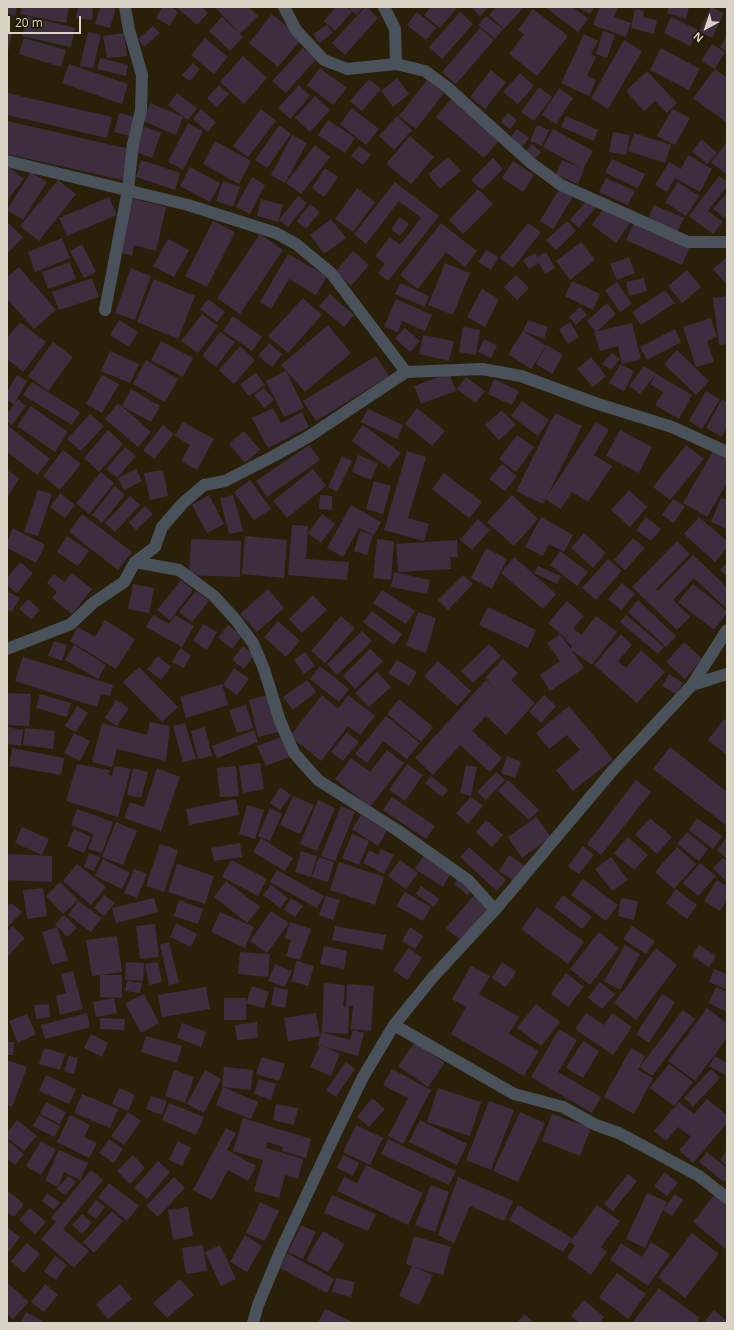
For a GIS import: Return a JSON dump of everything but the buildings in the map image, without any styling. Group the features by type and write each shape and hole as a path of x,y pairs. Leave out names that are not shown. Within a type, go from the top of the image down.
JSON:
{"street":[{"path":"105,310 128,190 132,144 141,110 142,75 129,30 125,7"},
{"path":"284,7 296,30 324,60 347,69 396,64 425,72 448,88 531,163 561,185 688,242 727,242"},
{"path":"384,7 395,29 396,64"},
{"path":"7,161 188,205 276,233 296,244 332,273 406,372"},
{"path":"7,649 71,624 92,602 124,582 135,562 155,547 162,527 183,503 204,485 225,481 308,437 406,372 482,369 522,376 595,403 672,427 727,452"},
{"path":"135,562 179,570 214,596 235,619 253,643 264,669 280,721 294,753 318,780 397,830 469,881 495,910"},
{"path":"253,1323 258,1305 280,1252 331,1142 363,1076 394,1025 433,977 495,910 613,770 692,685 727,630"},
{"path":"692,685 727,674"},
{"path":"394,1025 514,1094 563,1107 596,1125 620,1133 699,1176 727,1198"}]}
